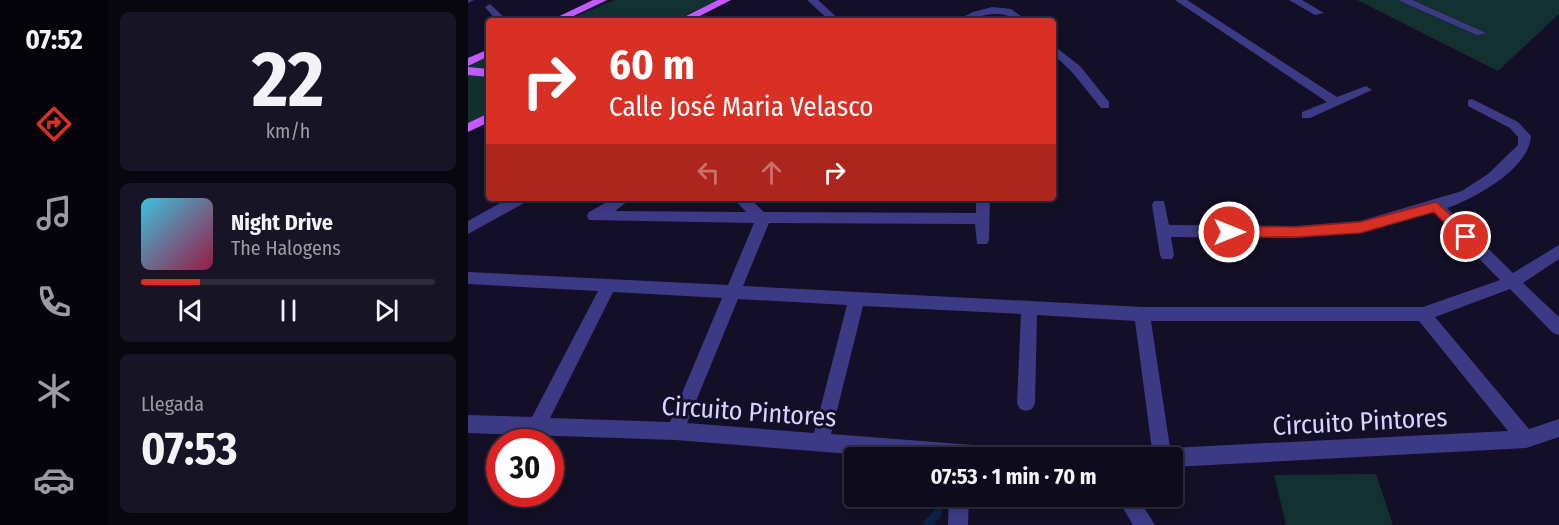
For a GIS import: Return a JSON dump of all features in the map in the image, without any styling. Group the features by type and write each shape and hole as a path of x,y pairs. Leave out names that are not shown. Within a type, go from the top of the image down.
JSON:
{"main road":[{"path":"561,18 603,0"},
{"path":"687,18 726,0"},
{"path":"468,62 486,53"},
{"path":"468,71 486,73"},
{"path":"468,128 486,118"}],"street":[{"path":"812,0 833,18"},
{"path":"1180,0 1336,102"},
{"path":"1294,0 1319,13"},
{"path":"1403,0 1481,33"},
{"path":"490,6 500,18"},
{"path":"968,18 991,9 1005,9 1018,18"},
{"path":"1056,51 1076,69 1104,105"},
{"path":"1306,115 1366,90"},
{"path":"1163,231 1295,232 1360,227 1436,207 1467,195 1493,178 1524,147 1525,136 1514,125 1472,104"},
{"path":"468,211 474,225 516,201"},
{"path":"620,201 594,216 983,219"},
{"path":"743,201 763,219"},
{"path":"982,240 983,201"},
{"path":"1159,205 1167,255"},
{"path":"1436,207 1559,328"},
{"path":"675,431 763,219"},
{"path":"468,278 1142,314 1423,314 1512,282 1559,251"},
{"path":"537,426 609,285"},
{"path":"820,443 857,298"},
{"path":"1026,403 1029,308"},
{"path":"1142,314 1160,447"},
{"path":"1423,314 1526,439"},
{"name":"Circuito Pintores","path":"468,424 675,431 864,447"},
{"name":"Circuito Pintores","path":"1183,457 1526,439 1559,428"},
{"path":"958,525 959,507"},
{"path":"1133,507 1145,525"}],"green space":[{"path":"615,0 718,0 680,18 572,18"},
{"path":"1357,0 1559,0 1559,14 1498,71"},
{"path":"486,55 486,115 468,124 468,64"},
{"path":"1376,474 1393,525 1286,525 1274,475"}],"waterway":[{"path":"927,525 938,513"}],"route":[{"path":"1229,232 1295,232 1360,227 1436,207 1466,237"}]}
